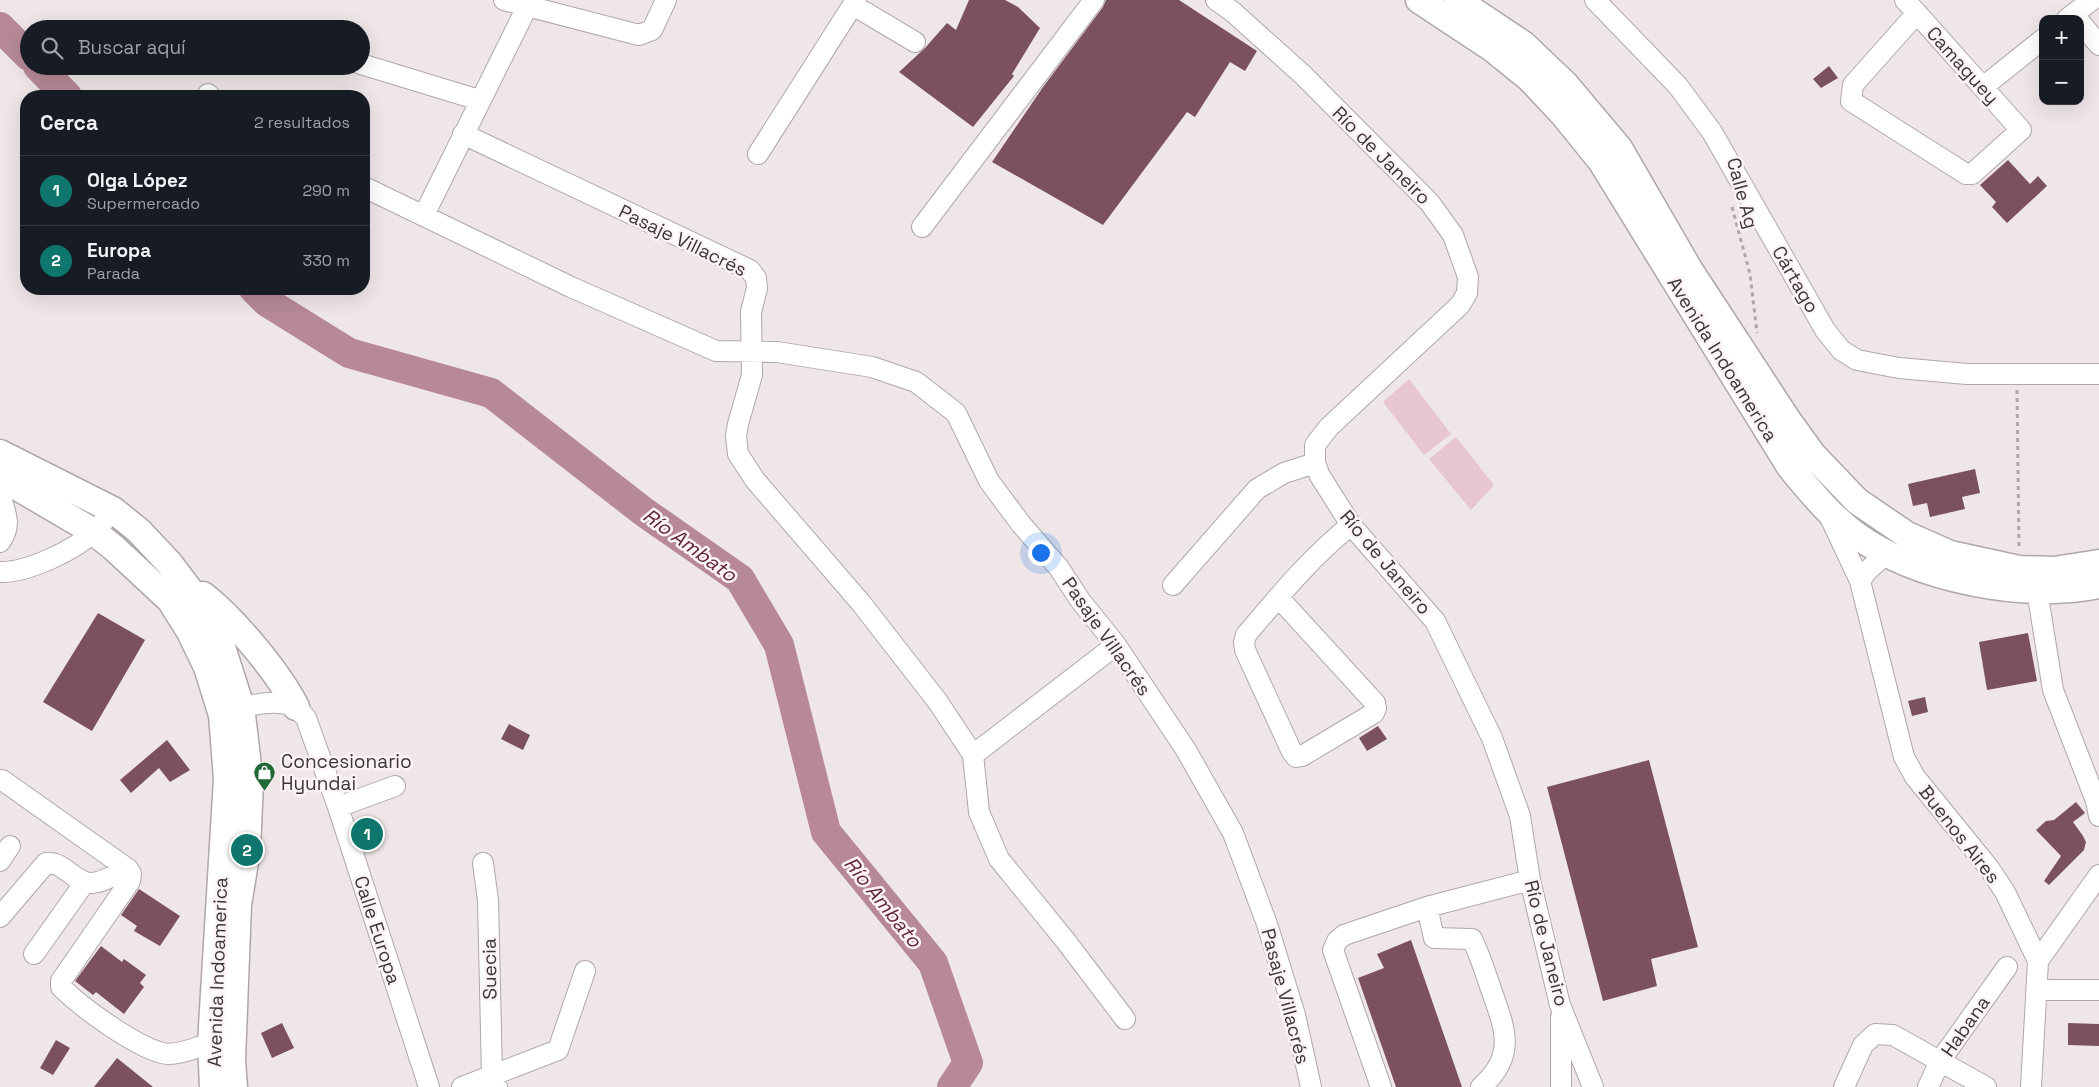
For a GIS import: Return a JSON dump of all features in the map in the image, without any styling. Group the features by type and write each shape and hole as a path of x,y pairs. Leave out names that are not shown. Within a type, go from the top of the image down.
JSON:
{"main road":[{"name":"Avenida Indoamerica","path":"1419,0 1493,49 1530,79 1564,114 1601,161 1790,467 1828,511 1855,534 1886,553 1933,572 1978,584 2038,590 2099,585"},
{"name":"Avenida Indoamerica","path":"1457,0 1523,44 1566,85 1620,148 1689,269 1787,419 1813,455 1842,487 1880,518 1907,535 1950,554 2019,569 2054,570 2099,563"},
{"name":"Avenida Indoamerica","path":"0,453 113,510 139,531 170,564 201,605 221,644 232,711 250,782 246,850 238,905 232,1060 234,1087"},
{"name":"Avenida Indoamerica","path":"0,477 94,532 170,600 189,630 206,666 232,711 211,1043 213,1087"},
{"path":"186,585 200,592 216,605 287,688 296,707"}],"street":[{"path":"504,0 639,35 652,30 666,0"},
{"path":"922,227 1094,0"},
{"name":"Río de Janeiro","path":"1216,0 1233,12 1303,75 1430,203 1453,235 1468,277 1468,293 1460,305 1329,428 1315,445 1315,463 1320,476 1351,525 1436,621 1448,642 1492,738 1520,816 1530,880 1560,1005 1594,1087"},
{"name":"Cártago","path":"1595,0 1678,86 1712,132 1824,330 1841,350 1857,360 1899,368 1966,374 2099,374"},
{"path":"2078,15 2092,0"},
{"path":"758,154 854,2 915,42"},
{"name":"Camaguey","path":"1911,6 2021,130 1972,174 1966,174 1851,101 1853,85 1911,6"},
{"path":"424,215 527,7"},
{"path":"2084,28 2099,45"},
{"path":"1983,87 2039,42"},
{"path":"370,67 480,100"},
{"name":"Pasaje Villacrés","path":"463,134 750,270 756,278 757,288 751,312 753,351 807,356 872,367 916,382 956,412 989,481 1021,524 1059,568 1080,600 1116,645 1186,750 1233,833 1276,952 1295,1015 1310,1087"},
{"path":"370,189 570,287 716,351 753,351 752,375 736,436 738,454 745,466 861,603 938,702 973,755 979,812 999,859 1065,940 1125,1019"},
{"path":"1173,585 1256,489 1284,473 1315,463"},
{"path":"0,495 8,517 6,534 0,542"},
{"path":"0,572 11,572 46,562 94,532 113,510"},
{"name":"Buenos Aires","path":"1828,511 1860,582 1904,757 1914,777 1989,868 2004,892 2038,961 2032,1087"},
{"path":"1278,597 1375,702 1376,708 1374,713 1302,756 1296,757 1245,650 1244,642 1246,635 1278,597 1321,548 1351,525"},
{"path":"1860,582 1867,570 1886,553"},
{"path":"2038,590 2053,690 2098,805"},
{"path":"973,755 1116,645"},
{"path":"232,711 281,703 296,707"},
{"name":"Calle Europa","path":"296,707 306,718 338,808 429,1087"},
{"path":"2,780 128,869 131,874 130,882 61,981 61,986 128,1037 163,1053 174,1053 211,1043"},
{"path":"338,808 395,786"},
{"path":"0,917 46,862 54,862 85,882 94,883 128,869"},
{"name":"Suecia","path":"483,863 488,900 494,1082"},
{"path":"2038,961 2099,875"},
{"path":"1381,1087 1334,950 1337,941 1344,935 1427,907 1530,880"},
{"path":"34,954 85,882"},
{"path":"1427,907 1434,938 1472,939 1505,1029 1503,1057 1495,1072 1481,1087"},
{"name":"Habana","path":"1928,1087 1940,1061 2006,968"},
{"path":"462,1087 494,1082 558,1050 585,971"},
{"path":"2038,990 2099,990"},
{"path":"1560,1005 1561,1087"},
{"path":"1844,1087 1863,1045 1876,1034 1894,1035 1986,1087"}],"path":[{"name":"Calle Ag","path":"1730,198 1750,274 1758,342"},
{"path":"2016,374 2019,569"}],"shaded area":[{"path":"1409,379 1451,434 1424,455 1383,402"},
{"path":"1456,437 1494,485 1471,510 1429,459"}],"building":[{"path":"969,0 1005,0 1018,7 1040,28 1012,74 1014,76 973,127 899,72 925,48 947,23 956,30"},
{"path":"1106,0 1179,0 1257,51 1245,71 1230,62 1195,117 1187,112 1103,225 992,162 1043,87 1103,7"},
{"path":"1829,66 1838,78 1821,88 1813,79"},
{"path":"2008,160 2030,184 2038,176 2047,186 2007,223 1992,207 1996,202 1980,185"},
{"path":"1975,469 1980,493 1962,497 1965,509 1930,517 1927,503 1913,506 1908,484"},
{"path":"98,613 145,640 92,731 43,702"},
{"path":"2028,633 2037,681 1987,690 1979,642"},
{"path":"1925,697 1928,712 1912,716 1908,701"},
{"path":"509,724 530,735 523,750 501,739"},
{"path":"1378,726 1387,739 1367,751 1359,738"},
{"path":"167,740 190,770 170,782 159,768 131,793 120,780"},
{"path":"1649,760 1698,947 1651,959 1657,986 1603,1001 1547,787"},
{"path":"2076,802 2085,813 2073,822 2086,842 2084,850 2049,885 2044,881 2061,856 2036,830 2046,821 2054,820"},
{"path":"139,889 180,916 160,946 134,931 137,926 121,915"},
{"path":"1411,940 1462,1087 1396,1087 1358,978 1384,968 1377,954"},
{"path":"101,946 122,962 124,959 146,975 140,983 144,987 124,1014 96,992 93,995 75,981"},
{"path":"282,1023 294,1048 272,1058 261,1033"},
{"path":"2068,1023 2099,1024 2099,1046 2068,1045"},
{"path":"56,1040 70,1048 53,1075 40,1068"},
{"path":"117,1058 132,1070 153,1087 94,1087"}],"waterway":[{"name":"Río Ambato","path":"0,27 20,47"},
{"name":"Río Ambato","path":"47,75 61,90"},
{"name":"Río Ambato","path":"260,295 267,302 349,353 491,393 644,512 740,579 779,645 826,832 933,963 968,1063 952,1087"}],"place":[{"name":"Concesionario Hyundai","path":"265,791"},
{"name":"Olga López","path":"367,834"},
{"name":"Europa","path":"247,850"}]}
